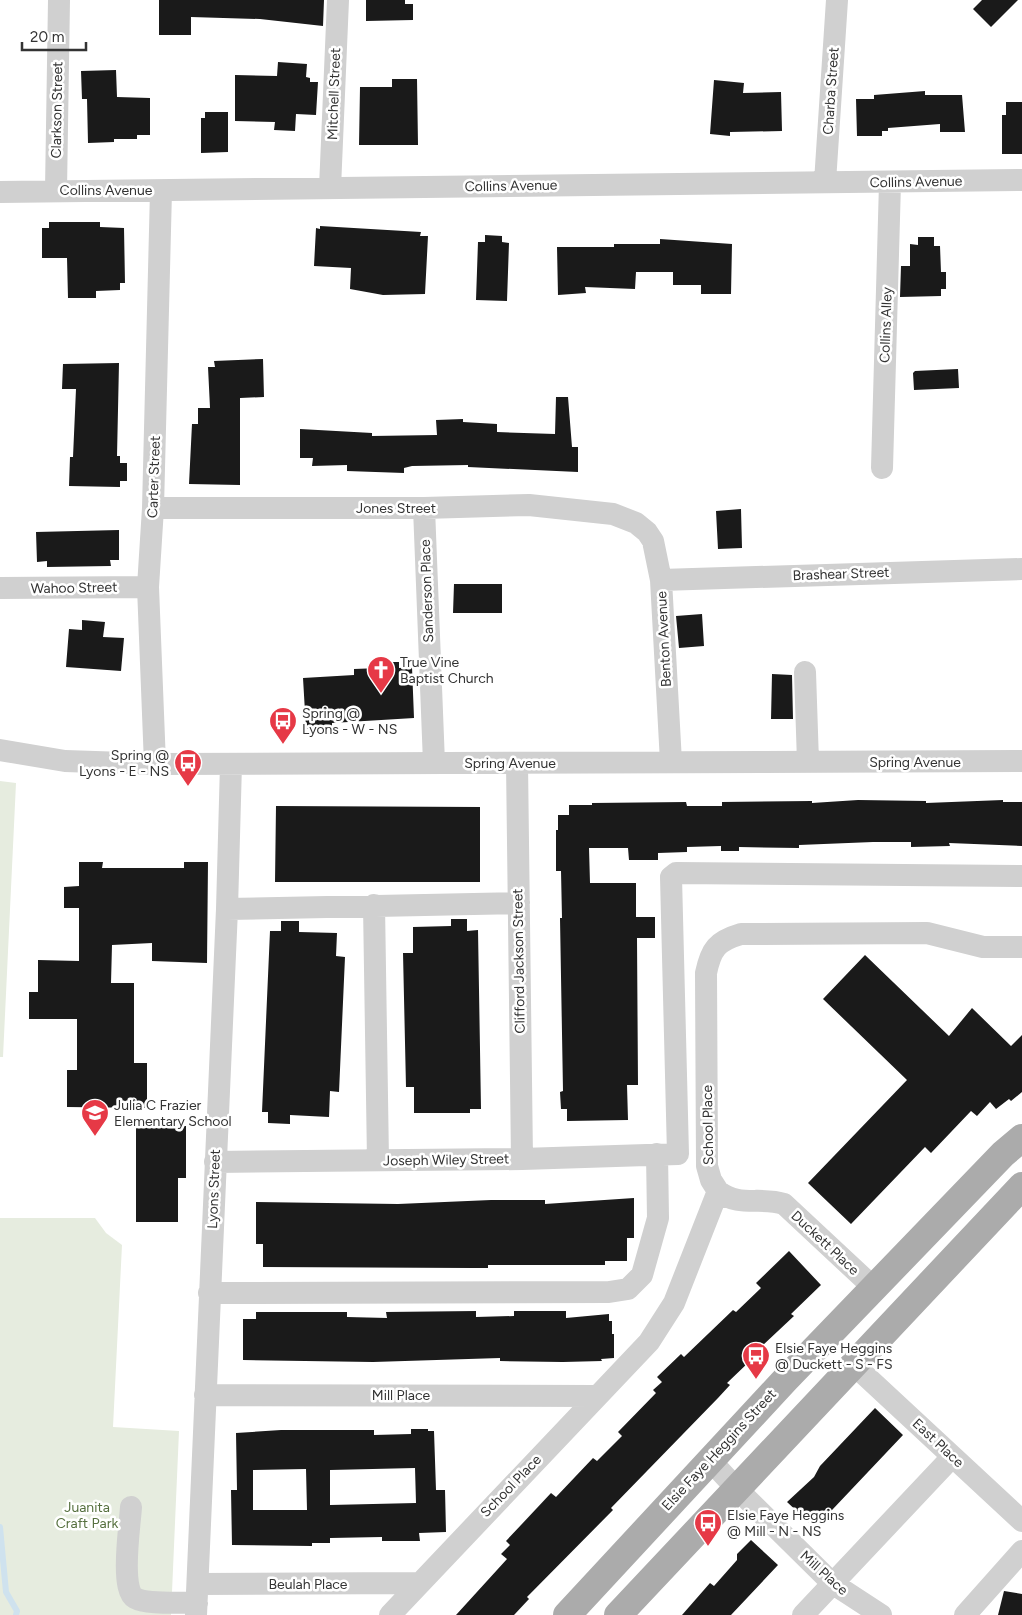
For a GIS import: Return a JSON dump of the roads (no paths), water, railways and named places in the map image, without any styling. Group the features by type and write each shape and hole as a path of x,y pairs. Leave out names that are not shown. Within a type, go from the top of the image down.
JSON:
{"main road":[{"name":"Elsie Faye Heggins Street","path":"567,1615 873,1288 1003,1154 1022,1138"},
{"path":"618,1615 1022,1186"}],"street":[{"name":"Clarkson Street","path":"56,190 59,0"},
{"name":"Mitchell Street","path":"330,188 338,0"},
{"name":"Charba Street","path":"826,182 837,0"},
{"name":"Collins Avenue","path":"0,192 1022,180"},
{"name":"Collins Alley","path":"882,468 890,183"},
{"name":"Carter Street","path":"155,764 148,587 153,508 161,190"},
{"name":"Jones Street","path":"153,508 424,508 529,505 613,514 636,523"},
{"name":"Sanderson Place","path":"424,508 434,763"},
{"name":"Benton Avenue","path":"636,523 647,532 653,541 661,580 670,762"},
{"name":"Brashear Street","path":"661,580 1022,569"},
{"name":"Wahoo Street","path":"0,588 148,587"},
{"path":"805,672 808,762"},
{"name":"Spring Avenue","path":"0,750 65,761 155,764 1022,761"},
{"name":"Clifford Jackson Street","path":"517,763 522,1159"},
{"name":"Lyons Street","path":"197,1601 227,909 231,764"},
{"path":"209,1293 599,1292 628,1289 642,1275 658,1218 668,1154 671,877 676,873 1022,876"},
{"path":"227,909 519,903"},
{"path":"374,905 378,1160"},
{"name":"School Place","path":"390,1615 649,1342 670,1311 697,1250 718,1191 711,1180 707,1166 706,973 709,956 721,942 741,934 927,933 983,947 1022,947"},
{"name":"Joseph Wiley Street","path":"215,1162 522,1159 668,1154"},
{"name":"Duckett Place","path":"718,1191 728,1199 770,1201 784,1204 873,1288"},
{"name":"East Place","path":"854,1365 1022,1521"},
{"name":"Mill Place","path":"205,1395 596,1396"},
{"path":"803,1615 952,1457"},
{"name":"Mill Place","path":"710,1460 832,1583 881,1615"},
{"name":"Beulah Place","path":"131,1507 126,1579 128,1591 133,1598 142,1601 197,1601 418,1584"},
{"path":"965,1615 1022,1551"}],"waterway":[{"path":"0,1527 6,1592 17,1611 16,1615"}],"place":[{"name":"True Vine Baptist Church","path":"381,694"},
{"name":"Spring @ Lyons - W - NS","path":"283,745"},
{"name":"Spring @ Lyons - E - NS","path":"188,787"},
{"name":"Julia C Frazier Elementary School","path":"95,1137"},
{"name":"Elsie Faye Heggins @ Duckett - S - FS","path":"756,1380"},
{"name":"Elsie Faye Heggins @ Mill - N - NS","path":"708,1547"}],"park label":[{"name":"Juanita Craft Park","path":"87,1515"}]}
